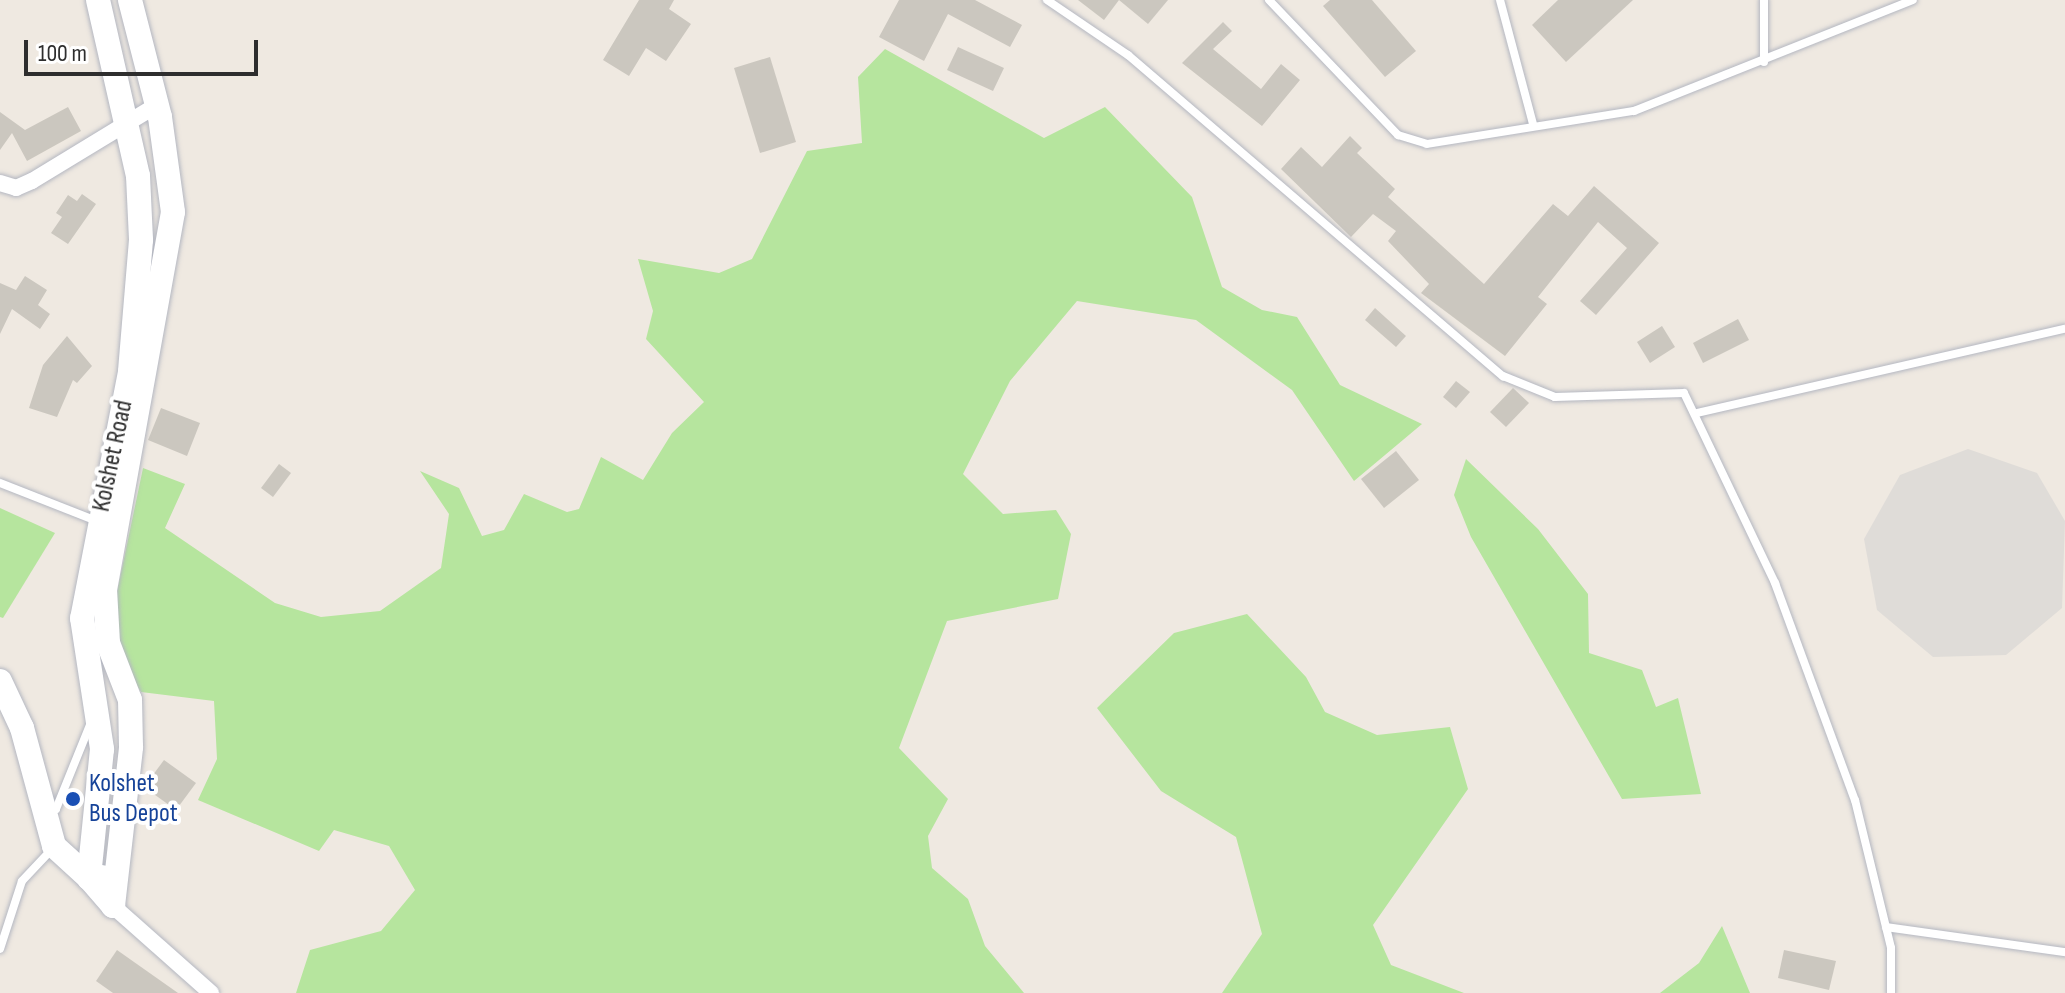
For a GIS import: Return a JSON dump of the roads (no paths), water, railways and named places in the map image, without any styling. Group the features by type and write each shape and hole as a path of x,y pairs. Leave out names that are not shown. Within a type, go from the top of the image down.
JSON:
{"street":[{"name":"Kolshet Road","path":"98,0 138,176 149,306"},
{"name":"Kolshet Road","path":"100,878 102,749 93,616 108,523 130,428 149,306 173,212 157,105 130,0"},
{"path":"0,183 16,188 32,181 127,118 157,105"},
{"name":"Kolshet Road","path":"93,616 130,700 131,747 100,878"},
{"path":"0,681 22,728 41,809 54,846 100,878 113,906 211,993"}],"lane":[{"path":"1047,0 1128,55 1503,376 1555,397 1684,393 1697,413 1780,597 1855,800 1886,927 1891,993"},
{"path":"1269,0 1398,135 1427,144 1533,124 1634,111 1764,62 1913,0"},
{"path":"1500,0 1533,124"},
{"path":"1764,0 1764,62"},
{"path":"1697,413 2065,329"},
{"path":"0,483 108,523"},
{"path":"41,809 56,809 83,733 98,713"},
{"path":"0,949 22,881 54,846"},
{"path":"1886,927 2065,952"}],"place":[{"name":"Kolshet Bus Depot","path":"73,799"}]}
